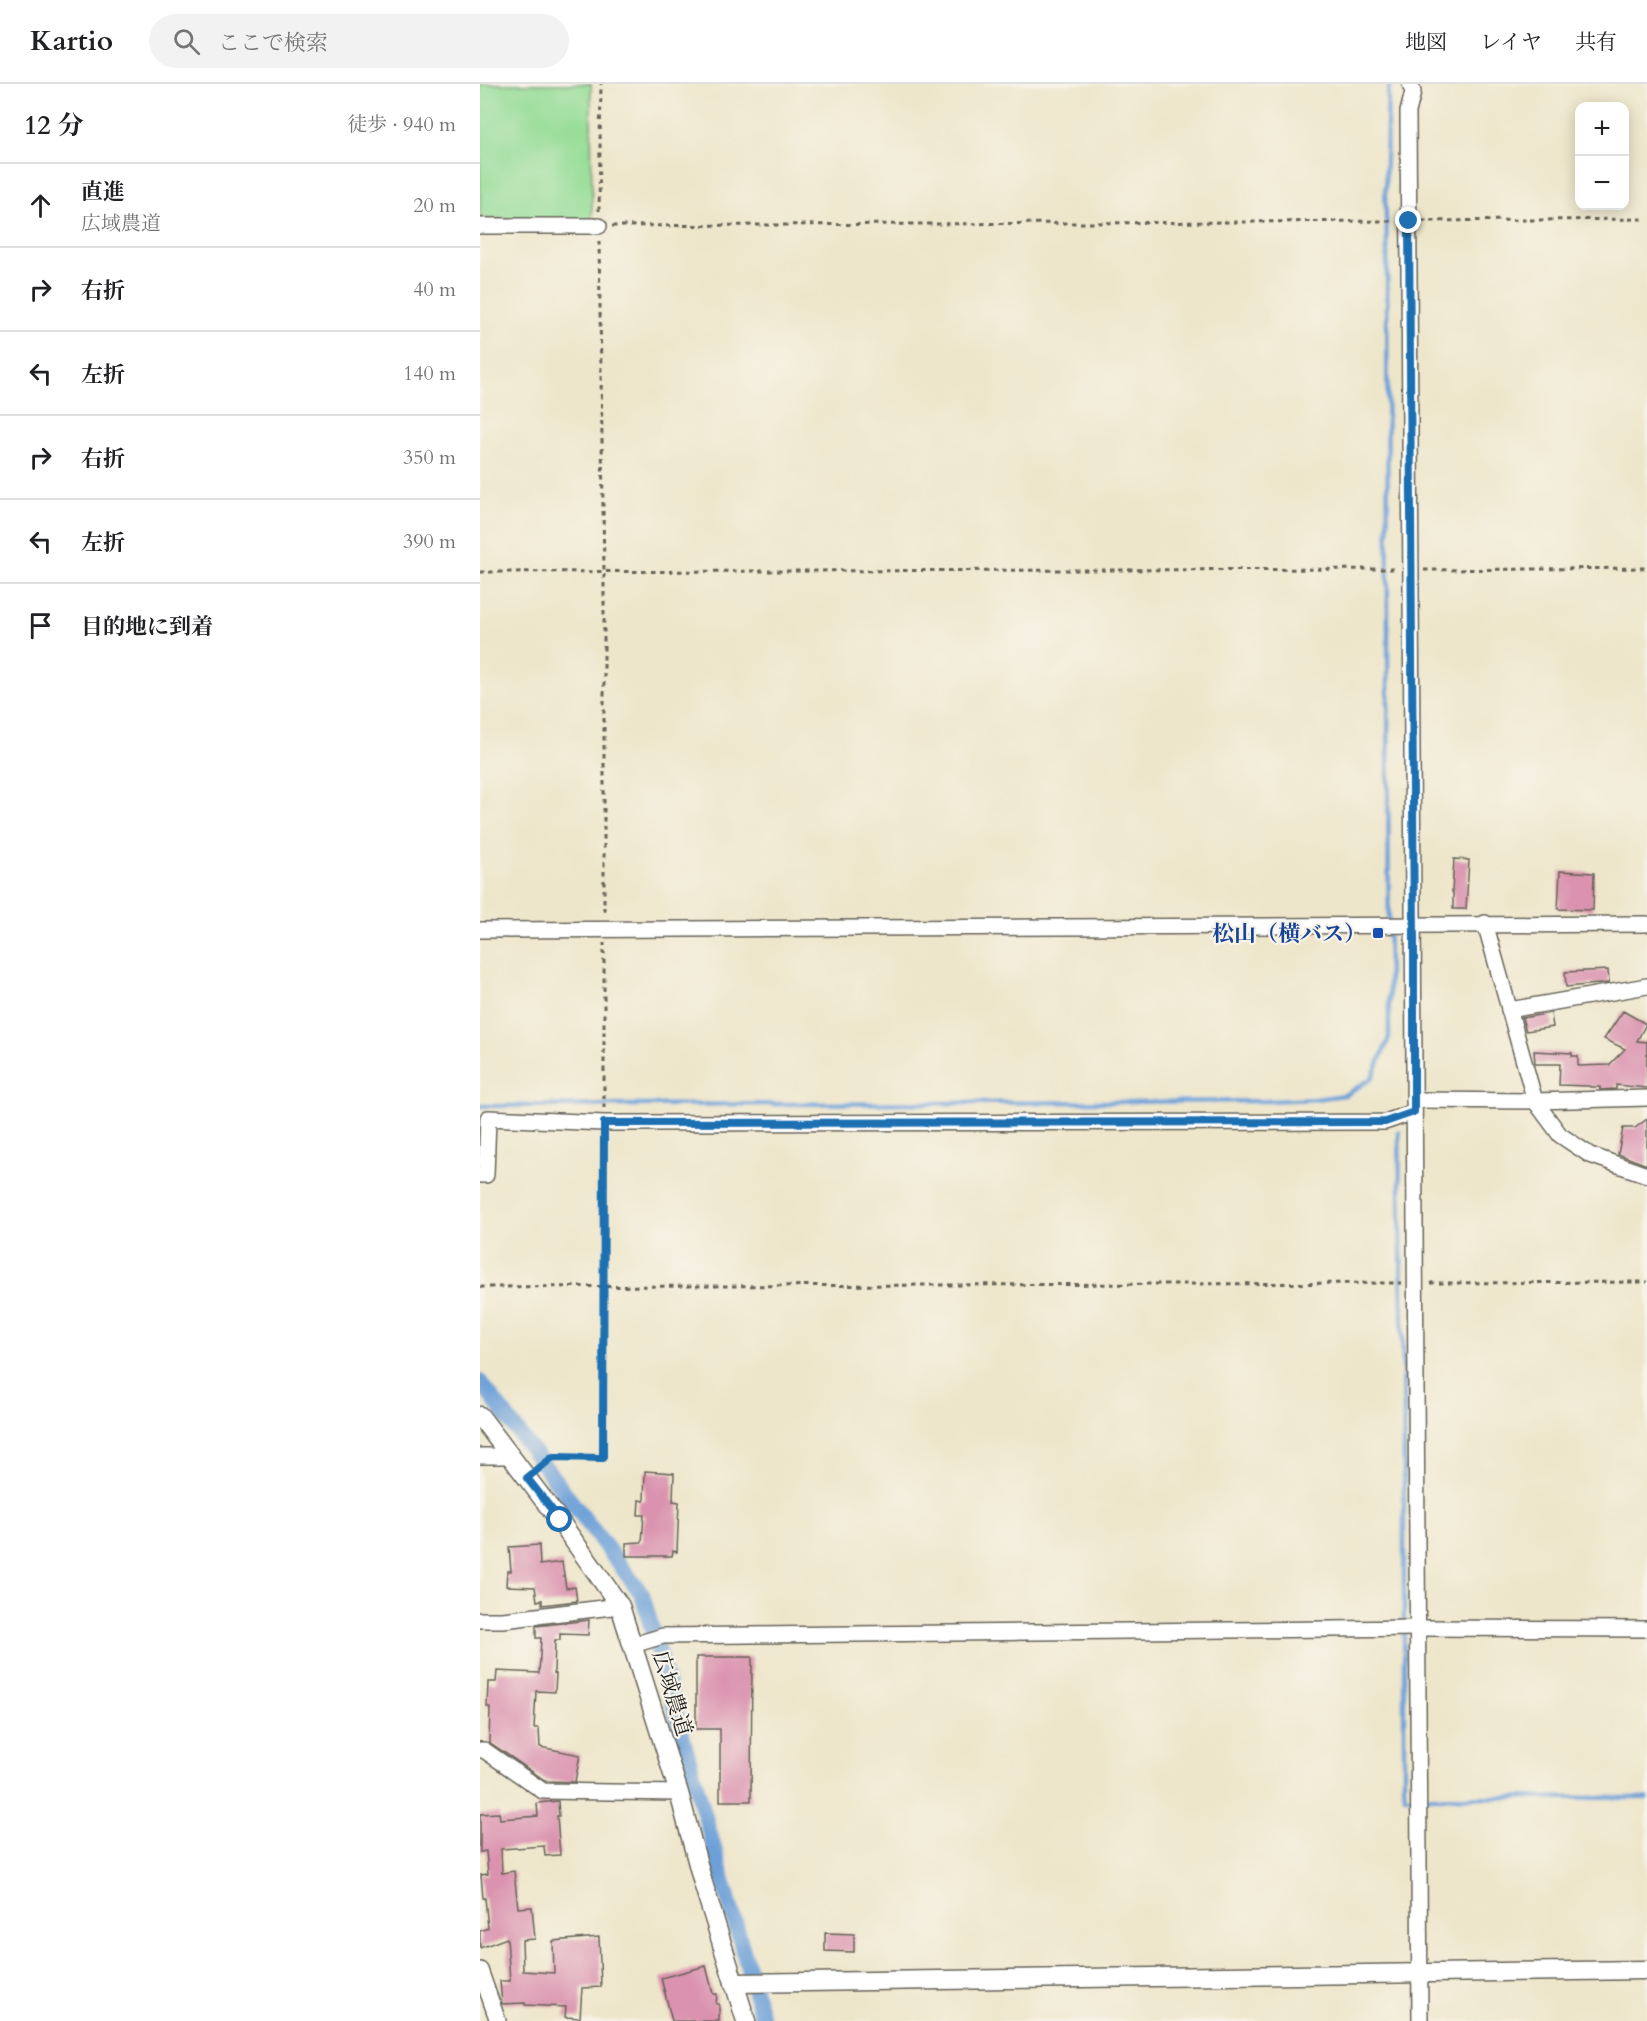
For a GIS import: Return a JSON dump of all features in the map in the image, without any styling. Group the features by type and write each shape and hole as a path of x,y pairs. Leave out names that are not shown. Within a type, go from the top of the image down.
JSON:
{"street":[{"path":"1415,87 1408,112 1420,2021"},
{"path":"480,226 599,226"},
{"path":"1485,923 1535,1101 1560,1135 1590,1155 1647,1175"},
{"path":"480,930 1414,926 1485,923 1647,924"},
{"path":"1509,1010 1647,986"},
{"path":"480,1175 486,1175 488,1118 604,1123 1385,1122 1414,1106 1647,1098"},
{"name":"広域農道","path":"480,1416 560,1520 620,1606 679,1793 703,1883 746,2021"},
{"path":"480,1456 510,1456"},
{"path":"480,1620 503,1620 620,1606"},
{"path":"633,1645 663,1636 1419,1628 1647,1629"},
{"path":"480,1750 484,1750 543,1791 679,1793"},
{"path":"480,1970 498,2021"},
{"path":"734,1983 1647,1970"}],"path":[{"path":"527,1478 553,1457 603,1458 603,571 599,226 601,84"},
{"path":"599,226 1647,219"},
{"path":"480,572 1647,568"},
{"path":"1415,1283 1647,1282"},
{"path":"480,1287 1392,1283"}],"green space":[{"path":"480,84 591,84 592,219 480,219"}],"building":[{"path":"1454,859 1469,860 1466,909 1453,909"},
{"path":"1560,871 1594,873 1593,910 1558,909"},
{"path":"1608,970 1609,983 1566,987 1565,972"},
{"path":"1623,1011 1646,1024 1637,1041 1647,1042 1647,1088 1616,1085 1616,1089 1600,1090 1600,1087 1559,1085 1560,1064 1535,1064 1534,1051 1572,1053 1572,1056 1578,1056 1578,1066 1609,1065 1625,1049 1604,1039"},
{"path":"1551,1013 1553,1027 1526,1031 1522,1018"},
{"path":"1647,1119 1647,1165 1618,1154 1623,1128 1635,1128"},
{"path":"645,1471 674,1473 673,1501 679,1502 677,1552 673,1551 672,1556 626,1556 626,1543 642,1542 644,1515 638,1515 639,1500 644,1501"},
{"path":"539,1545 540,1565 562,1562 566,1588 575,1587 577,1601 542,1605 542,1600 537,1601 535,1587 506,1586 507,1571 511,1571 509,1547"},
{"path":"589,1620 588,1635 560,1634 560,1640 555,1640 555,1692 536,1691 534,1728 539,1728 540,1747 580,1755 575,1782 546,1781 489,1742 488,1682 496,1682 497,1671 539,1673 541,1638 536,1638 536,1626"},
{"path":"696,1657 752,1657 751,1801 720,1801 720,1729 696,1729"},
{"path":"558,1801 560,1855 545,1856 544,1846 501,1849 502,1873 514,1871 518,1908 532,1907 535,1939 522,1940 523,1971 554,1973 553,1941 599,1937 601,1987 582,1988 580,2018 565,2017 566,2007 525,2005 525,2003 502,2004 500,1981 510,1981 507,1938 480,1948 480,1931 488,1928 481,1875 488,1874 486,1851 480,1852 480,1814 499,1813 500,1819 538,1816 537,1803"},
{"path":"825,1933 854,1934 854,1952 825,1951"},
{"path":"706,1966 713,1994 717,1994 719,2021 672,2021 661,1978"}],"waterway":[{"path":"480,1106 1267,1101 1345,1095 1372,1078 1389,1038 1385,192 1390,84"},
{"path":"1399,1132 1404,1417 1405,1797 1647,1798"},
{"path":"480,1382 642,1594 763,2021"}],"place":[{"name":"松山（横バス）","path":"1378,933"}],"route":[{"path":"560,1520 527,1478 553,1457 603,1458 604,1123 1385,1122 1414,1112 1409,221"}]}
